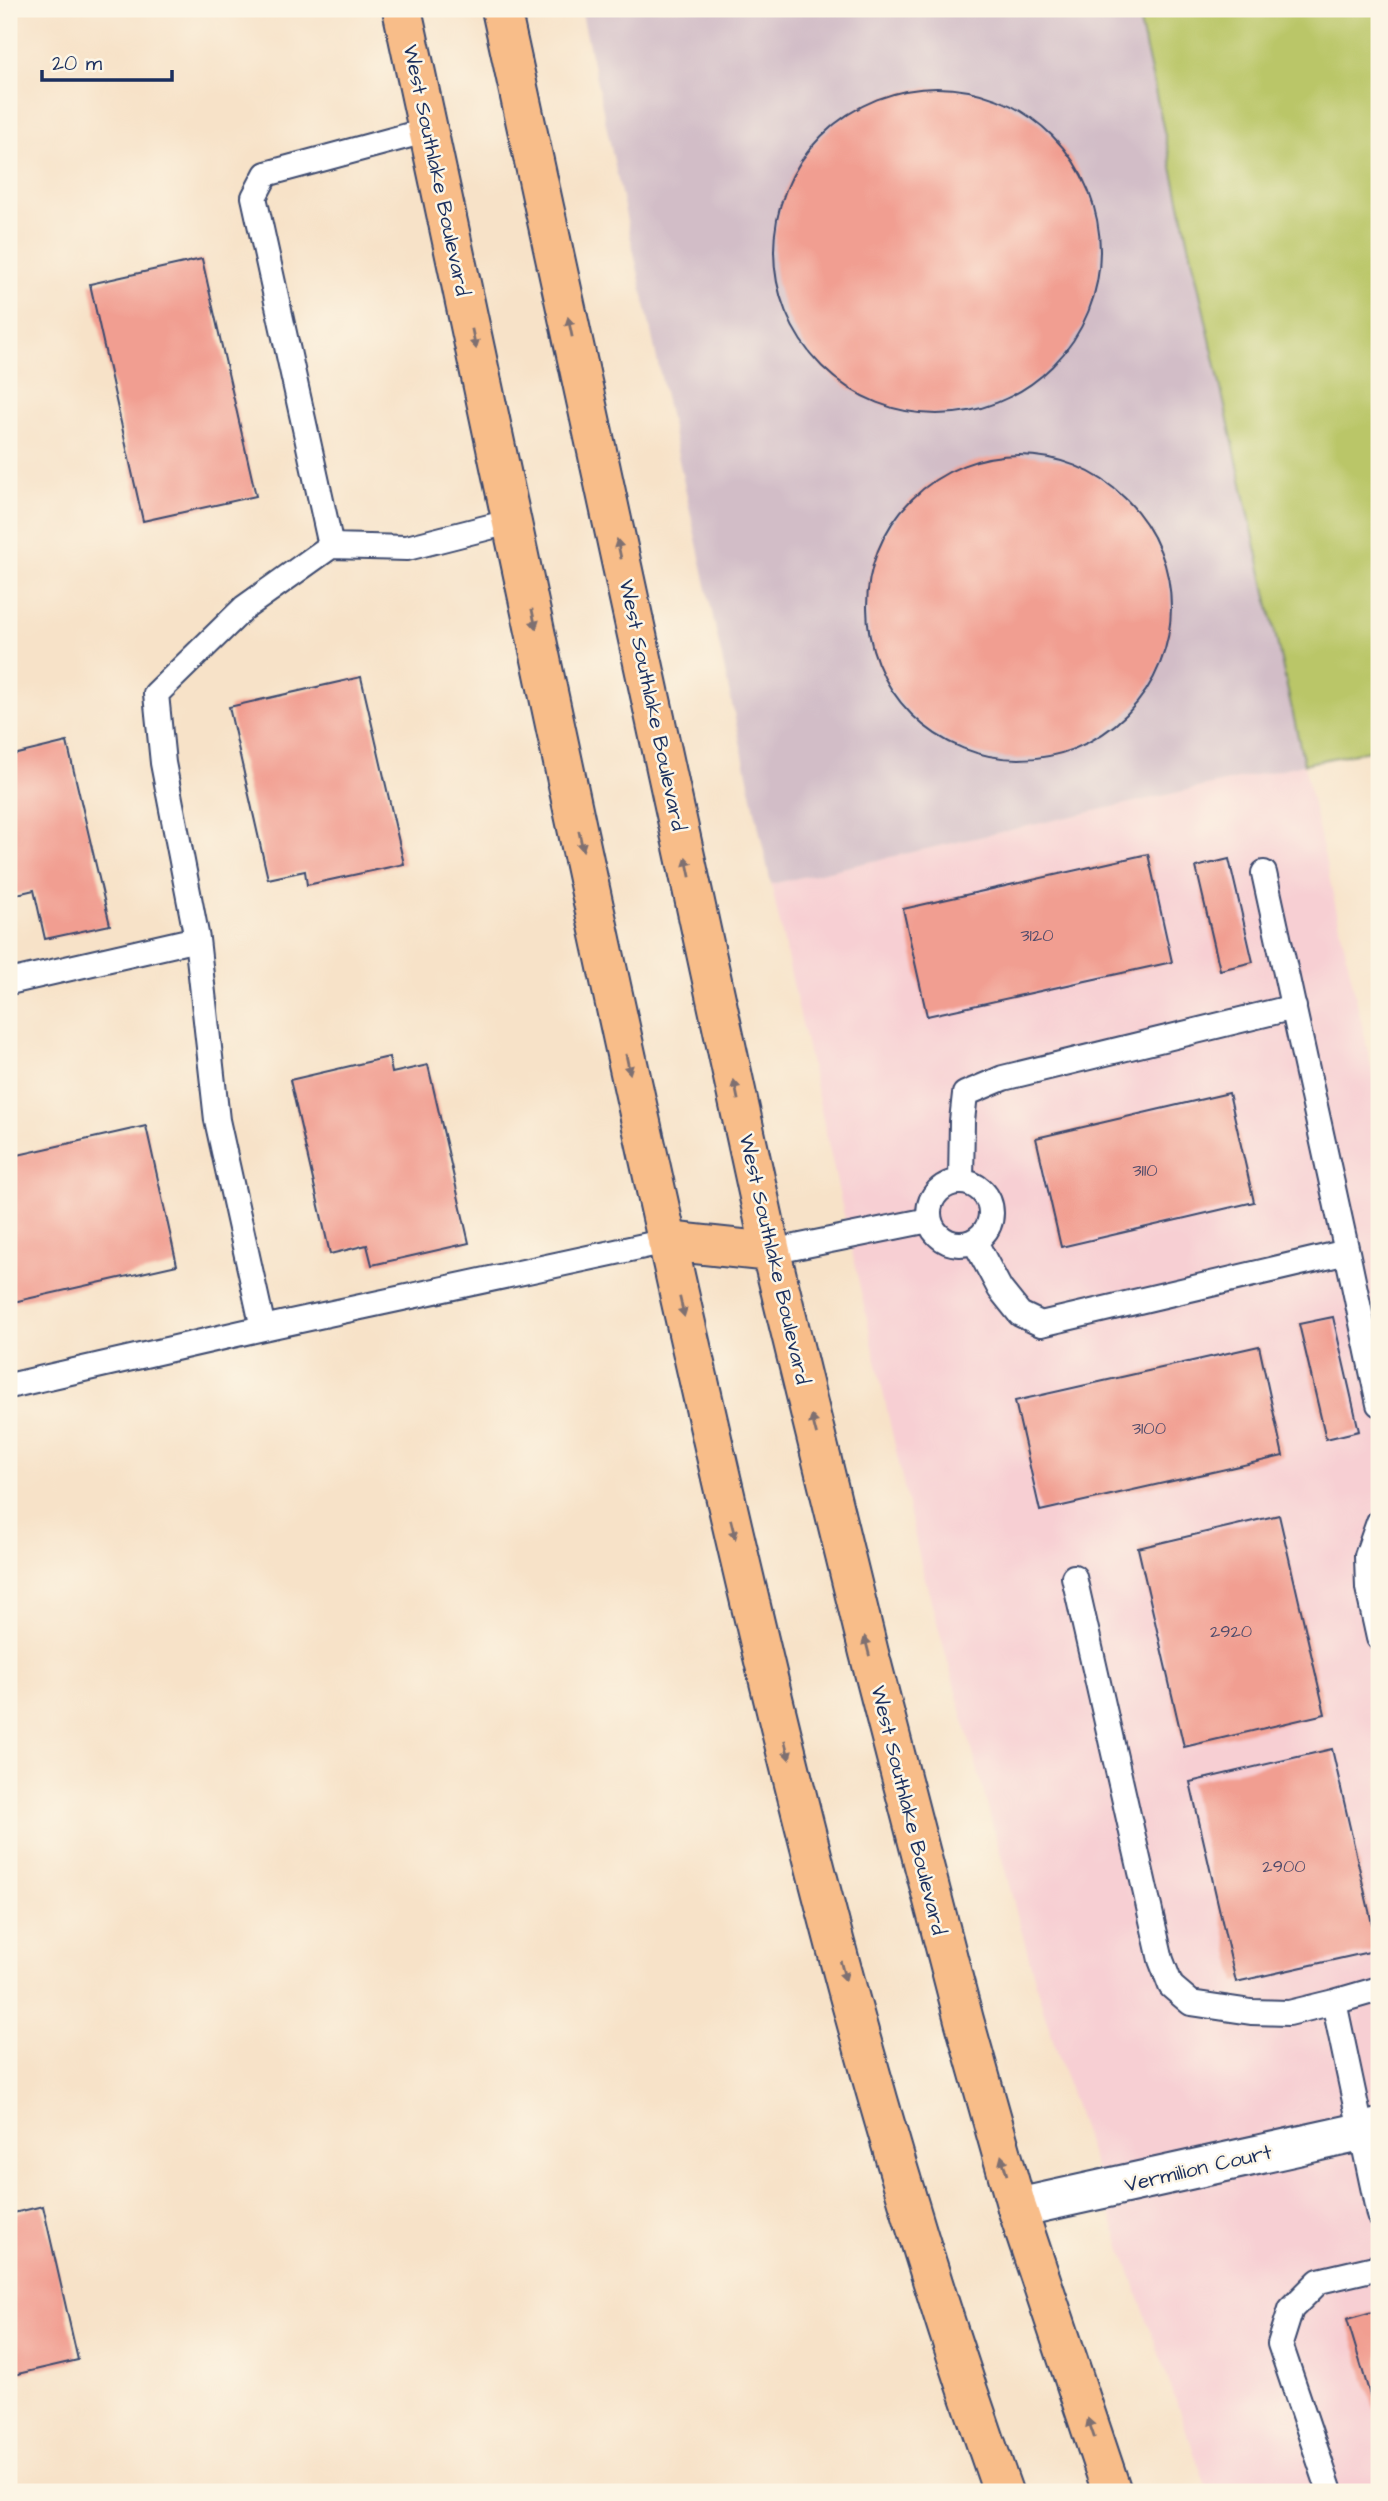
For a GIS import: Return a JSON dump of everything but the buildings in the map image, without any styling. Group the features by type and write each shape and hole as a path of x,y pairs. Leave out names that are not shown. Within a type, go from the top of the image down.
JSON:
{"main road":[{"name":"West Southlake Boulevard","path":"402,9 667,1241 723,1489 805,1826 867,2061 926,2262 971,2404 1003,2492"},
{"name":"West Southlake Boulevard","path":"501,9 771,1252 872,1666 964,2020 1017,2208 1112,2492"},
{"path":"667,1241 771,1252"}],"street":[{"name":"Vermilion Court","path":"1017,2208 1370,2130"}],"lane":[{"path":"331,546 254,197 266,174 429,130"},
{"path":"263,1328 217,1120 197,939 163,763 156,694 244,608 331,546 407,548 513,522"},
{"path":"1264,873 1379,1405"},
{"path":"9,982 197,939"},
{"path":"961,1181 965,1094 1003,1078 1294,1007"},
{"path":"961,1181 977,1186 989,1198 992,1215 988,1231 975,1242 956,1245 939,1238 929,1220 930,1201 942,1186 961,1181"},
{"path":"771,1252 929,1220"},
{"path":"9,1386 667,1241"},
{"path":"975,1242 1000,1289 1020,1314 1041,1324 1347,1252"},
{"path":"1379,1522 1367,1556 1368,1588 1379,1638"},
{"path":"1074,1577 1161,1960 1171,1986 1191,2003 1251,2012 1289,2013 1379,1990"},
{"path":"1334,2002 1370,2130 1379,2215"},
{"path":"1330,2492 1280,2344 1291,2309 1320,2281 1379,2267"}],"shaded area":[{"path":"581,9 1137,9 1304,764 771,884"},
{"path":"1304,764 1379,1101 1379,2492 1208,2492 1119,2241 1043,2009 921,1564 771,884"}],"green space":[{"path":"1137,9 1379,9 1379,748 1304,764"}]}
